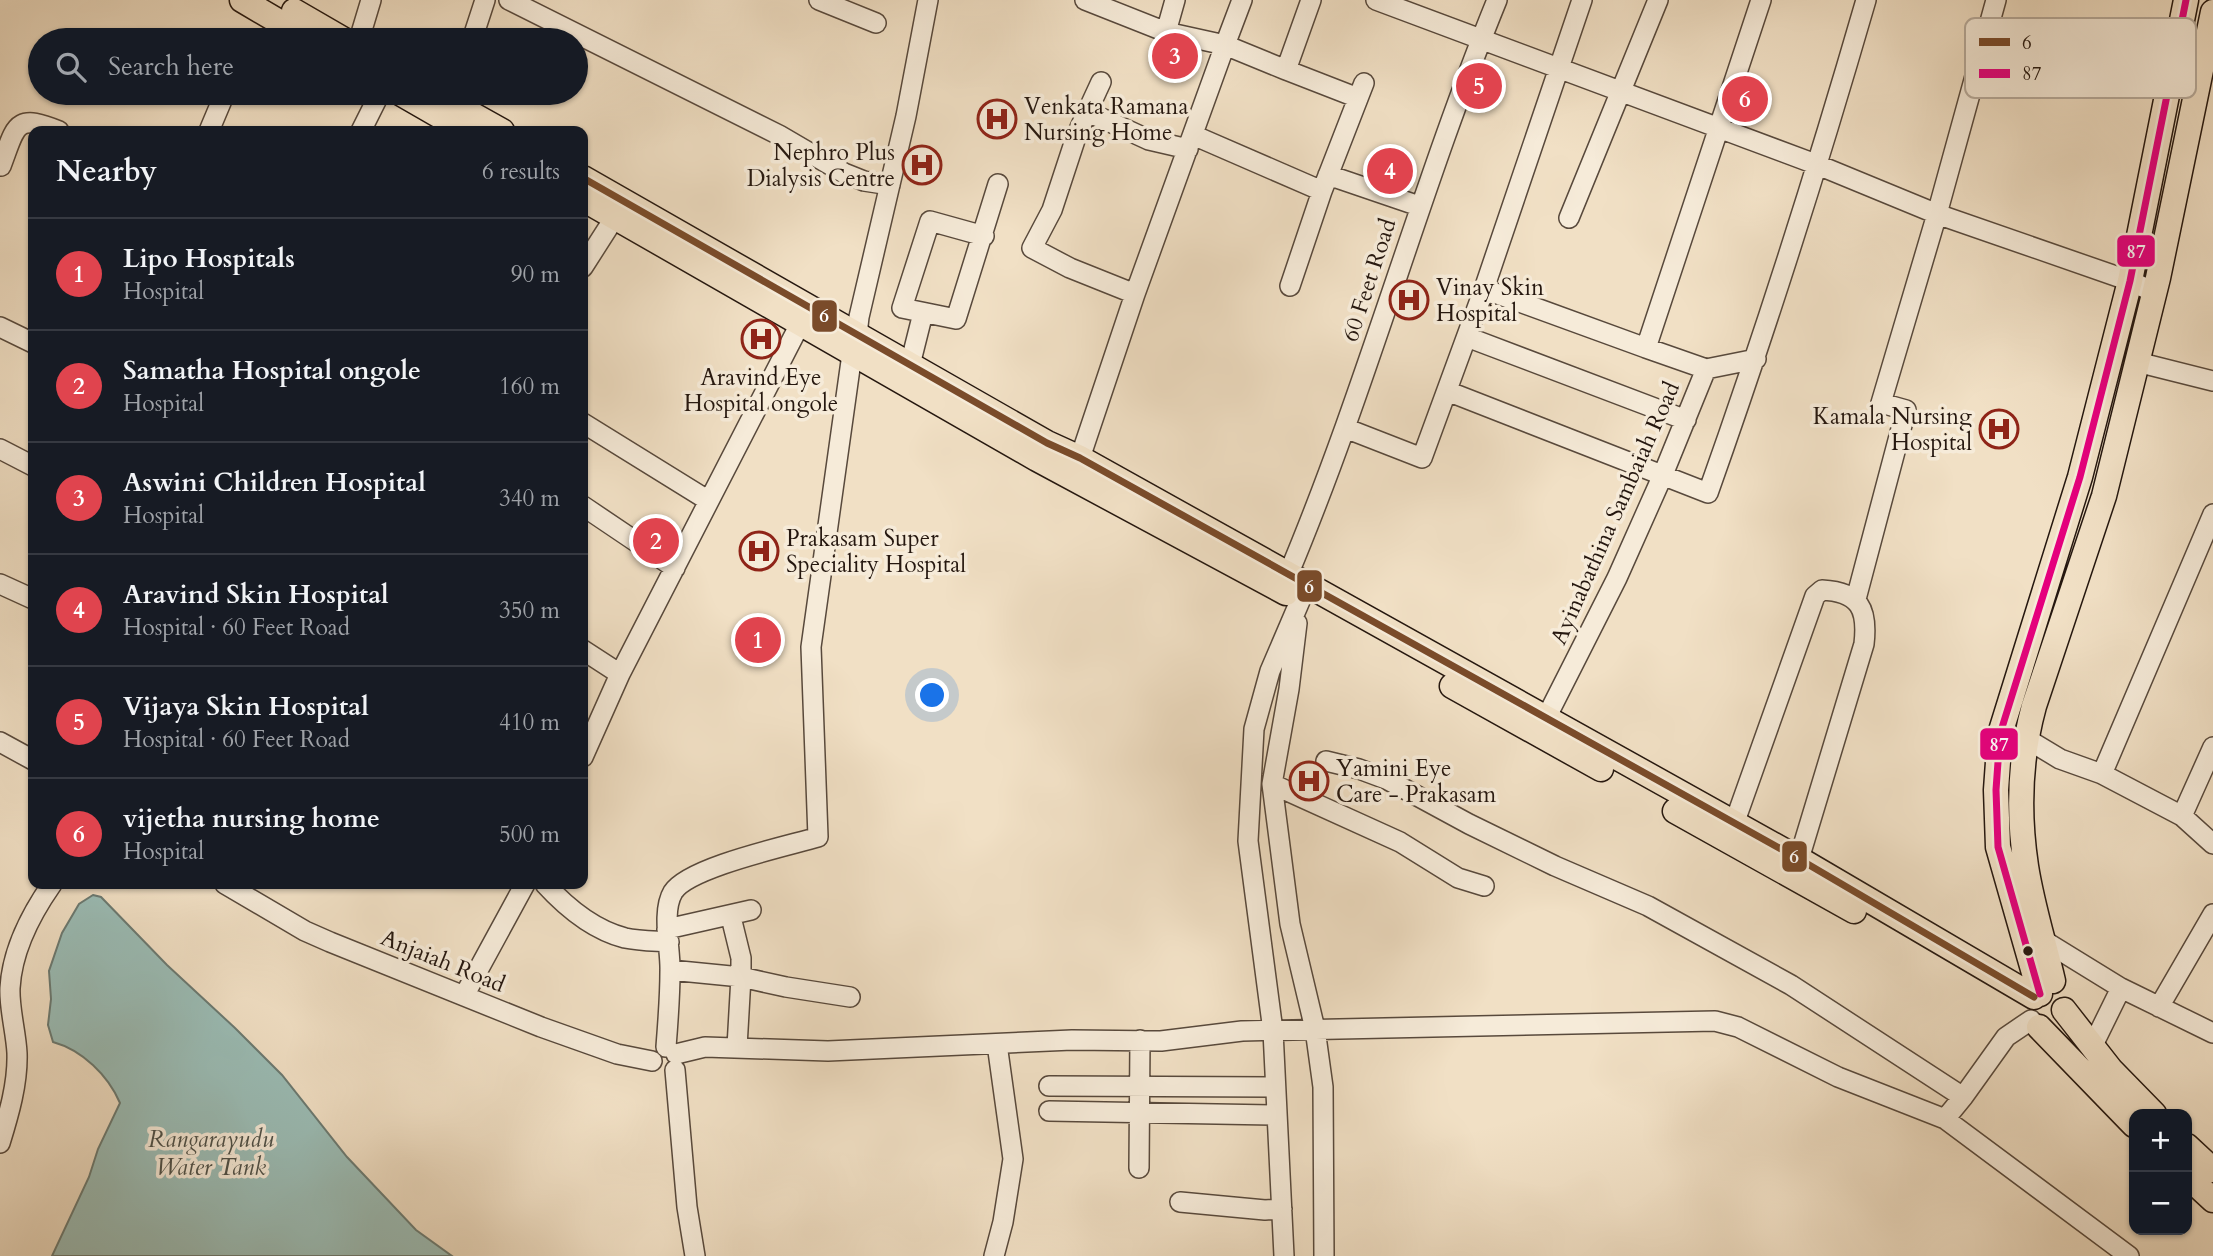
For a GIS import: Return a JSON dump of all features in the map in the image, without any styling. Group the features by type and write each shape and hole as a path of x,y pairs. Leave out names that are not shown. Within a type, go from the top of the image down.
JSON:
{"main road":[{"path":"242,0 290,28"},
{"path":"275,0 323,28"},
{"path":"2182,18 2186,0"},
{"path":"2196,94 2212,18"},
{"path":"2042,1008 1998,847 1996,790 2000,734 2080,477 2130,281 2166,98"},
{"path":"2042,1008 2043,940 2026,865 2022,827 2025,738 2104,496 2154,292 2195,98"},
{"path":"450,108 491,126"},
{"path":"588,182 619,210 800,324 909,365 950,399 1080,458 1294,588"},
{"path":"588,201 619,210 950,399 1543,726 2042,1008 2129,1119"},
{"path":"1543,726 1629,766 1799,859 2042,1008 2092,1047 2149,1109"},
{"path":"2192,1151 2213,1170"},
{"path":"2192,1181 2213,1200"}],"street":[{"path":"363,28 371,0"},
{"path":"476,28 485,0"},
{"path":"509,0 565,28"},
{"path":"819,0 876,23"},
{"path":"682,1256 676,1230 666,1061 670,902 674,891 687,880 714,867 818,837 811,647 859,317 906,116 928,0"},
{"path":"1085,0 1166,32 1225,45 1286,70 1361,90 1325,183 1290,286"},
{"path":"1166,32 1175,0"},
{"path":"1080,458 1135,294 1242,0"},
{"path":"1286,70 1311,0"},
{"path":"1376,0 1818,165 1937,214 2130,281 2154,292"},
{"name":"60 Feet Road","path":"1294,588 1419,206 1497,0"},
{"path":"1345,428 1422,458 1484,289 1583,0"},
{"path":"1569,218 1658,0"},
{"path":"1646,348 1760,0"},
{"path":"1447,391 1708,493 1756,359 1818,165 1866,0"},
{"path":"1991,18 1996,0"},
{"path":"588,40 779,135 844,173 864,181 890,185"},
{"path":"1101,82 1086,111 1057,198 1032,248 1069,268 1135,294"},
{"path":"1856,599 1906,410 1881,403 1969,98"},
{"path":"211,126 220,105"},
{"path":"364,126 374,105"},
{"path":"1086,111 1149,140 1191,142 1325,183 1419,206"},
{"path":"1,166 19,125 35,121 47,126"},
{"path":"984,236 930,221 902,308 956,319 984,236 998,184"},
{"path":"588,259 619,210"},
{"name":"Ayinabathina Sambaiah Road","path":"1484,289 1706,369 1617,578 1543,726"},
{"path":"909,365 923,313"},
{"path":"588,746 620,674 800,324"},
{"path":"0,327 28,341"},
{"path":"1467,337 1686,420"},
{"path":"1706,369 1756,359"},
{"path":"2137,362 2213,381"},
{"path":"588,426 709,501"},
{"path":"0,449 28,463"},
{"path":"588,509 674,568"},
{"path":"2102,774 2213,514"},
{"path":"0,584 28,597"},
{"path":"1294,588 1289,689 1272,784 1290,924 1315,1029 1323,1087 1324,1256"},
{"path":"1284,1256 1273,1031 1248,841 1254,729 1294,588"},
{"path":"1734,824 1815,596 1822,590 1830,590 1856,599 1864,612 1864,644 1799,859"},
{"path":"588,653 620,674"},
{"path":"2025,738 2060,759 2102,774 2182,816 2213,844"},
{"path":"0,742 28,757"},
{"path":"2182,816 2213,747"},
{"path":"1326,761 1386,779 1555,866 1648,906 1791,985 1963,1097"},
{"path":"1272,784 1400,842 1458,878 1484,886"},
{"path":"0,1143 18,1055 5,989 16,953 48,889"},
{"name":"Anjaiah Road","path":"237,889 305,931 464,996 604,1049 666,1061"},
{"path":"464,996 522,889"},
{"path":"550,889 570,908 596,926 625,938 668,936 751,911"},
{"path":"2159,1007 2213,914"},
{"path":"731,917 741,958 737,1047"},
{"path":"2043,940 2121,988 2213,1033"},
{"path":"670,970 741,977 850,997"},
{"path":"2092,1047 2121,988"},
{"path":"1945,1119 2006,1037 2042,1008"},
{"path":"666,1061 705,1047 828,1051 1072,1040 1161,1041 1242,1031 1715,1021 1738,1027 1838,1077 1945,1119 2129,1256"},
{"path":"1139,1168 1140,1040"},
{"path":"994,1256 1003,1222 1013,1159 997,1044"},
{"path":"666,1061 695,1256"},
{"path":"1049,1086 1275,1087"},
{"path":"1049,1111 1277,1115"},
{"path":"1180,1202 1265,1210 1282,1209"}],"water":[{"name":"Rangarayudu Water Tank","path":"93,895 101,897 167,965 282,1075 347,1157 416,1230 452,1256 52,1256 120,1103 109,1083 93,1065 74,1051 53,1042 48,1025 51,999 49,971 62,933 79,904"}],"transit line":[{"name":"87","path":"2182,18 2186,0"},
{"name":"87","path":"2040,994 1998,847 1996,790 2000,734 2080,477 2130,281 2166,98"},
{"name":"6","path":"588,181 1047,443 1080,458 1799,859 2034,997"}],"place":[{"name":"Aswini Children Hospital","path":"1175,56"},
{"name":"Vijaya Skin Hospital","path":"1479,86"},
{"name":"vijetha nursing home","path":"1745,99"},
{"name":"Venkata Ramana Nursing Home","path":"997,119"},
{"name":"Nephro Plus Dialysis Centre","path":"922,165"},
{"name":"Aravind Skin Hospital","path":"1390,171"},
{"name":"Vinay Skin Hospital","path":"1409,300"},
{"name":"Aravind Eye Hospital ongole","path":"761,339"},
{"name":"Kamala Nursing Hospital","path":"1999,429"},
{"name":"Samatha Hospital ongole","path":"656,541"},
{"name":"Prakasam Super Speciality Hospital","path":"759,551"},
{"name":"Lipo Hospitals","path":"758,640"},
{"name":"Yamini Eye Care - Prakasam","path":"1309,781"}]}
